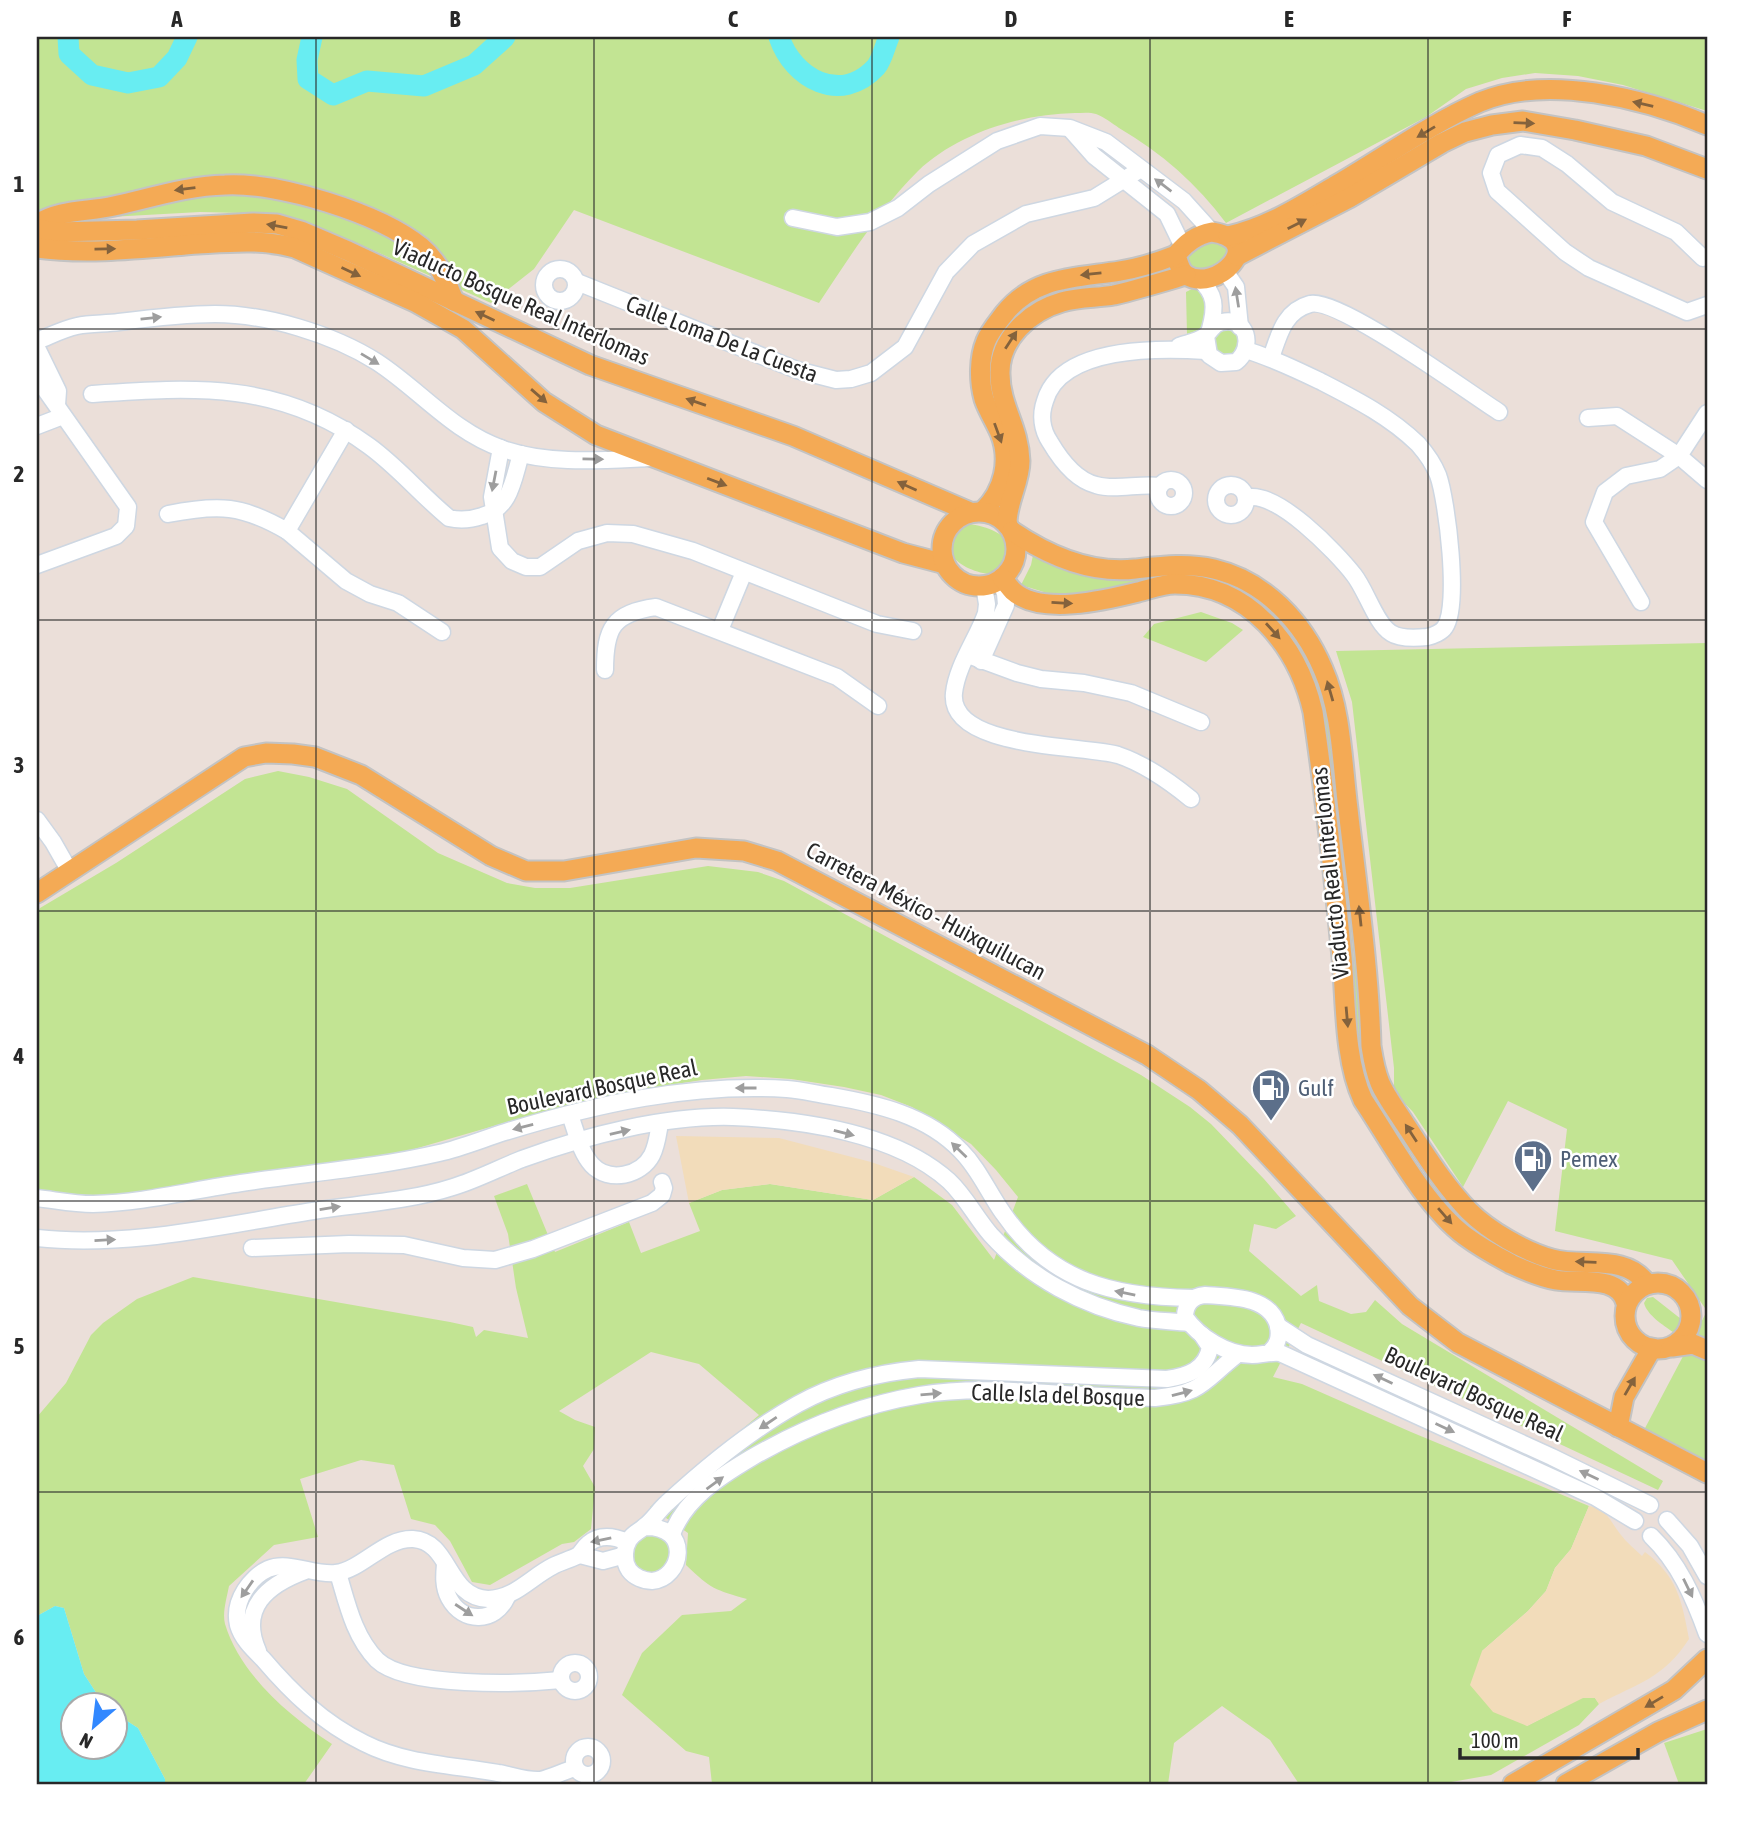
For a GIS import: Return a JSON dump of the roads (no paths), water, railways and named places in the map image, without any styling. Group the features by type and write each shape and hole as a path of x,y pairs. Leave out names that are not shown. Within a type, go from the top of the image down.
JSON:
{"main road":[{"path":"1707,125 1658,107 1581,92 1543,88 1507,94 1482,101 1452,116 1324,192 1248,232 1200,234 1180,251 1138,268 1067,277 1042,284 1010,306 986,339 981,359 984,398 1001,435 1005,465 996,496 976,512 955,520 945,532 942,548 945,564 951,573 963,582 995,582 1012,567 1017,552 1009,527 1008,508 1020,464 1016,427 1006,406 1000,372 1002,356 1012,337 1026,321 1042,310 1062,302 1110,296 1193,277 1213,277 1231,263 1442,143 1465,132 1492,125 1523,121 1575,130 1646,145 1707,169"},
{"path":"37,227 59,214 132,202 164,192 249,185 301,194 339,206 411,240 441,269 454,301"},
{"name":"Viaducto Bosque Real Interlomas","path":"37,227 70,232 277,224 348,250 590,365 793,436 976,512"},
{"path":"1220,234 1236,244 1231,263"},
{"name":"Viaducto Bosque Real Interlomas","path":"37,248 137,248 252,241 274,242 295,248 415,302 463,329 544,402 596,435 903,553 945,564"},
{"path":"1180,251 1193,277"},
{"path":"976,512 998,516 1009,527"},
{"name":"Viaducto Real Interlomas","path":"1009,527 1064,559 1096,569 1134,569 1176,564 1214,569 1236,576 1255,585 1270,597 1301,629 1324,670 1335,709 1358,898 1371,1046 1375,1069 1383,1090 1439,1175 1480,1220 1551,1259 1606,1263 1630,1269 1647,1284"},
{"name":"Viaducto Real Interlomas","path":"995,582 1022,597 1067,604 1087,604 1173,584 1207,589 1242,602 1268,625 1293,658 1306,686 1313,712 1336,900 1349,1048 1357,1087 1363,1100 1421,1186 1465,1236 1542,1278 1601,1282 1618,1289 1624,1295 1626,1303"},
{"name":"Carretera México - Huixquilucan","path":"37,893 244,757 266,753 315,757 361,775 491,856 526,871 564,871 696,848 744,850 777,861 1147,1055 1199,1090 1240,1125 1409,1306 1458,1343 1707,1473"},
{"path":"1618,1427 1624,1397 1661,1348 1682,1340 1689,1329 1700,1322 1689,1301 1678,1288 1663,1282 1647,1284 1636,1290 1626,1303 1627,1326 1642,1345 1661,1348 1693,1344 1707,1350"},
{"path":"1707,1657 1707,1676"},
{"path":"1513,1784 1674,1690 1707,1657"},
{"path":"1566,1784 1658,1732 1707,1710"}],"street":[{"path":"793,218 837,227 870,222 898,208 929,184 997,141 1041,126 1069,128 1106,142 1184,201 1220,234"},
{"path":"1069,128 1094,156 1167,214 1180,251"},
{"path":"1703,258 1676,232 1612,202 1567,164 1542,148 1520,145 1498,155 1491,173 1497,191 1565,252 1589,268 1687,312 1707,305"},
{"name":"Calle Loma De La Cuesta","path":"577,282 797,370 836,380 851,380 871,373 905,347 946,272 973,244 1026,214 1094,198 1141,169"},
{"path":"1231,263 1240,327"},
{"path":"1160,486 1144,484 1108,488 1094,485 1078,476 1049,441 1042,415 1052,383 1073,366 1117,355 1168,349 1208,339 1221,322 1234,323 1247,337 1243,357 1229,364 1214,360 1208,339 1215,301 1210,289 1193,277"},
{"path":"1271,358 1281,330 1291,313 1312,303 1330,307 1360,321 1499,412"},
{"path":"37,341 75,326 216,314 253,317 305,331 356,350 379,363 470,434 501,449 521,454 595,460 653,458"},
{"path":"37,348 58,391 60,411"},
{"path":"1246,350 1271,358 1360,402 1390,419 1420,446 1437,472 1444,497 1452,587 1452,610 1445,628 1431,636 1412,638 1391,633 1379,620 1369,597 1354,575 1316,534 1271,501 1253,496 1246,498"},
{"path":"37,378 128,507 126,526 116,536 37,565"},
{"path":"92,394 177,388 217,389 276,401 345,430 389,463 449,518 470,520 495,513 506,501 521,454"},
{"path":"37,426 60,411"},
{"path":"1641,602 1594,522 1605,492 1626,476 1660,469 1679,456 1707,412"},
{"path":"1588,418 1617,416 1679,456 1707,480"},
{"path":"287,531 345,430"},
{"path":"501,449 492,489 500,548 512,561 526,567 540,567 579,541 607,533 632,534 666,542 877,624 913,631"},
{"path":"168,514 204,507 238,509 263,517 287,531 346,581 370,594 398,603 442,632"},
{"path":"720,630 744,572"},
{"path":"995,582 987,604 975,658 954,694 955,707 973,726 1032,743 1118,755 1161,776 1191,799"},
{"path":"605,670 605,644 613,624 638,609 656,607 837,677 878,706"},
{"path":"975,658 1041,679 1084,683 1131,693 1201,722"},
{"path":"37,820 69,870"},
{"name":"Boulevard Bosque Real","path":"37,1198 90,1204 141,1201 440,1153 506,1131 570,1115 640,1099 702,1089 790,1089 877,1104 933,1129 960,1149 983,1178 1001,1211 1021,1237 1041,1256 1076,1277 1127,1294 1193,1298 1213,1296 1259,1303 1275,1318 1278,1326 1307,1345 1650,1505"},
{"path":"570,1115 586,1158 594,1168 605,1174 618,1176 631,1174 648,1161 656,1145 660,1123"},
{"name":"Boulevard Bosque Real","path":"37,1238 77,1242 133,1239 435,1192 579,1141 660,1123 729,1117 785,1121 882,1143 915,1158 948,1181 969,1204 988,1232 1017,1261 1054,1286 1092,1305 1129,1315 1189,1323"},
{"path":"252,1248 404,1245 463,1258 495,1260 652,1203 662,1195 664,1188 648,1161"},
{"path":"1193,1298 1185,1309 1185,1317 1189,1323 1202,1335 1238,1354 1260,1355 1270,1352 1279,1340 1278,1326"},
{"name":"Calle Isla del Bosque","path":"645,1527 668,1501 767,1422 827,1389 889,1372 919,1370 1167,1379 1186,1376 1201,1367 1209,1356 1210,1347 1202,1335"},
{"name":"Boulevard Bosque Real","path":"1270,1352 1280,1353 1615,1508 1635,1521"},
{"name":"Calle Isla del Bosque","path":"672,1534 682,1512 700,1493 737,1467 788,1437 864,1408 921,1395 975,1391 1155,1398 1179,1395 1198,1389 1211,1380 1238,1354"},
{"path":"854,1380 864,1408"},
{"path":"1615,1508 1627,1493"},
{"path":"1667,1520 1690,1546 1707,1576"},
{"path":"575,1768 540,1780 397,1757 366,1744 330,1723 286,1686 243,1637 236,1612 247,1586 267,1569 278,1566 338,1573 397,1542 411,1539 421,1540 432,1546 459,1586 479,1598 507,1597 550,1567 580,1555 590,1542 601,1537 616,1538 626,1548 629,1569 640,1579 654,1581 668,1575 676,1563 678,1548 672,1534 660,1527 645,1527 635,1532 626,1548 603,1561 580,1555"},
{"path":"1651,1536 1671,1559 1690,1590 1707,1634"},
{"path":"1671,1559 1690,1546"},
{"path":"338,1573 350,1615 361,1640 379,1662 394,1671 473,1683 509,1684 561,1680"}],"water":[{"path":"55,1606 64,1608 84,1674 96,1692 60,1692 60,1762 130,1762 130,1723 138,1728 165,1779 165,1784 37,1784 37,1616"}],"waterway":[{"path":"68,37 69,54 92,75 128,83 159,77 177,58 187,37"},
{"path":"312,37 307,60 308,79 333,95 367,81 424,86 474,65 505,37"},
{"path":"779,37 795,65 820,82 834,85 848,84 862,78 876,67 889,37"}],"place":[{"name":"Gulf","path":"1271,1122"},
{"name":"Pemex","path":"1533,1193"}]}
